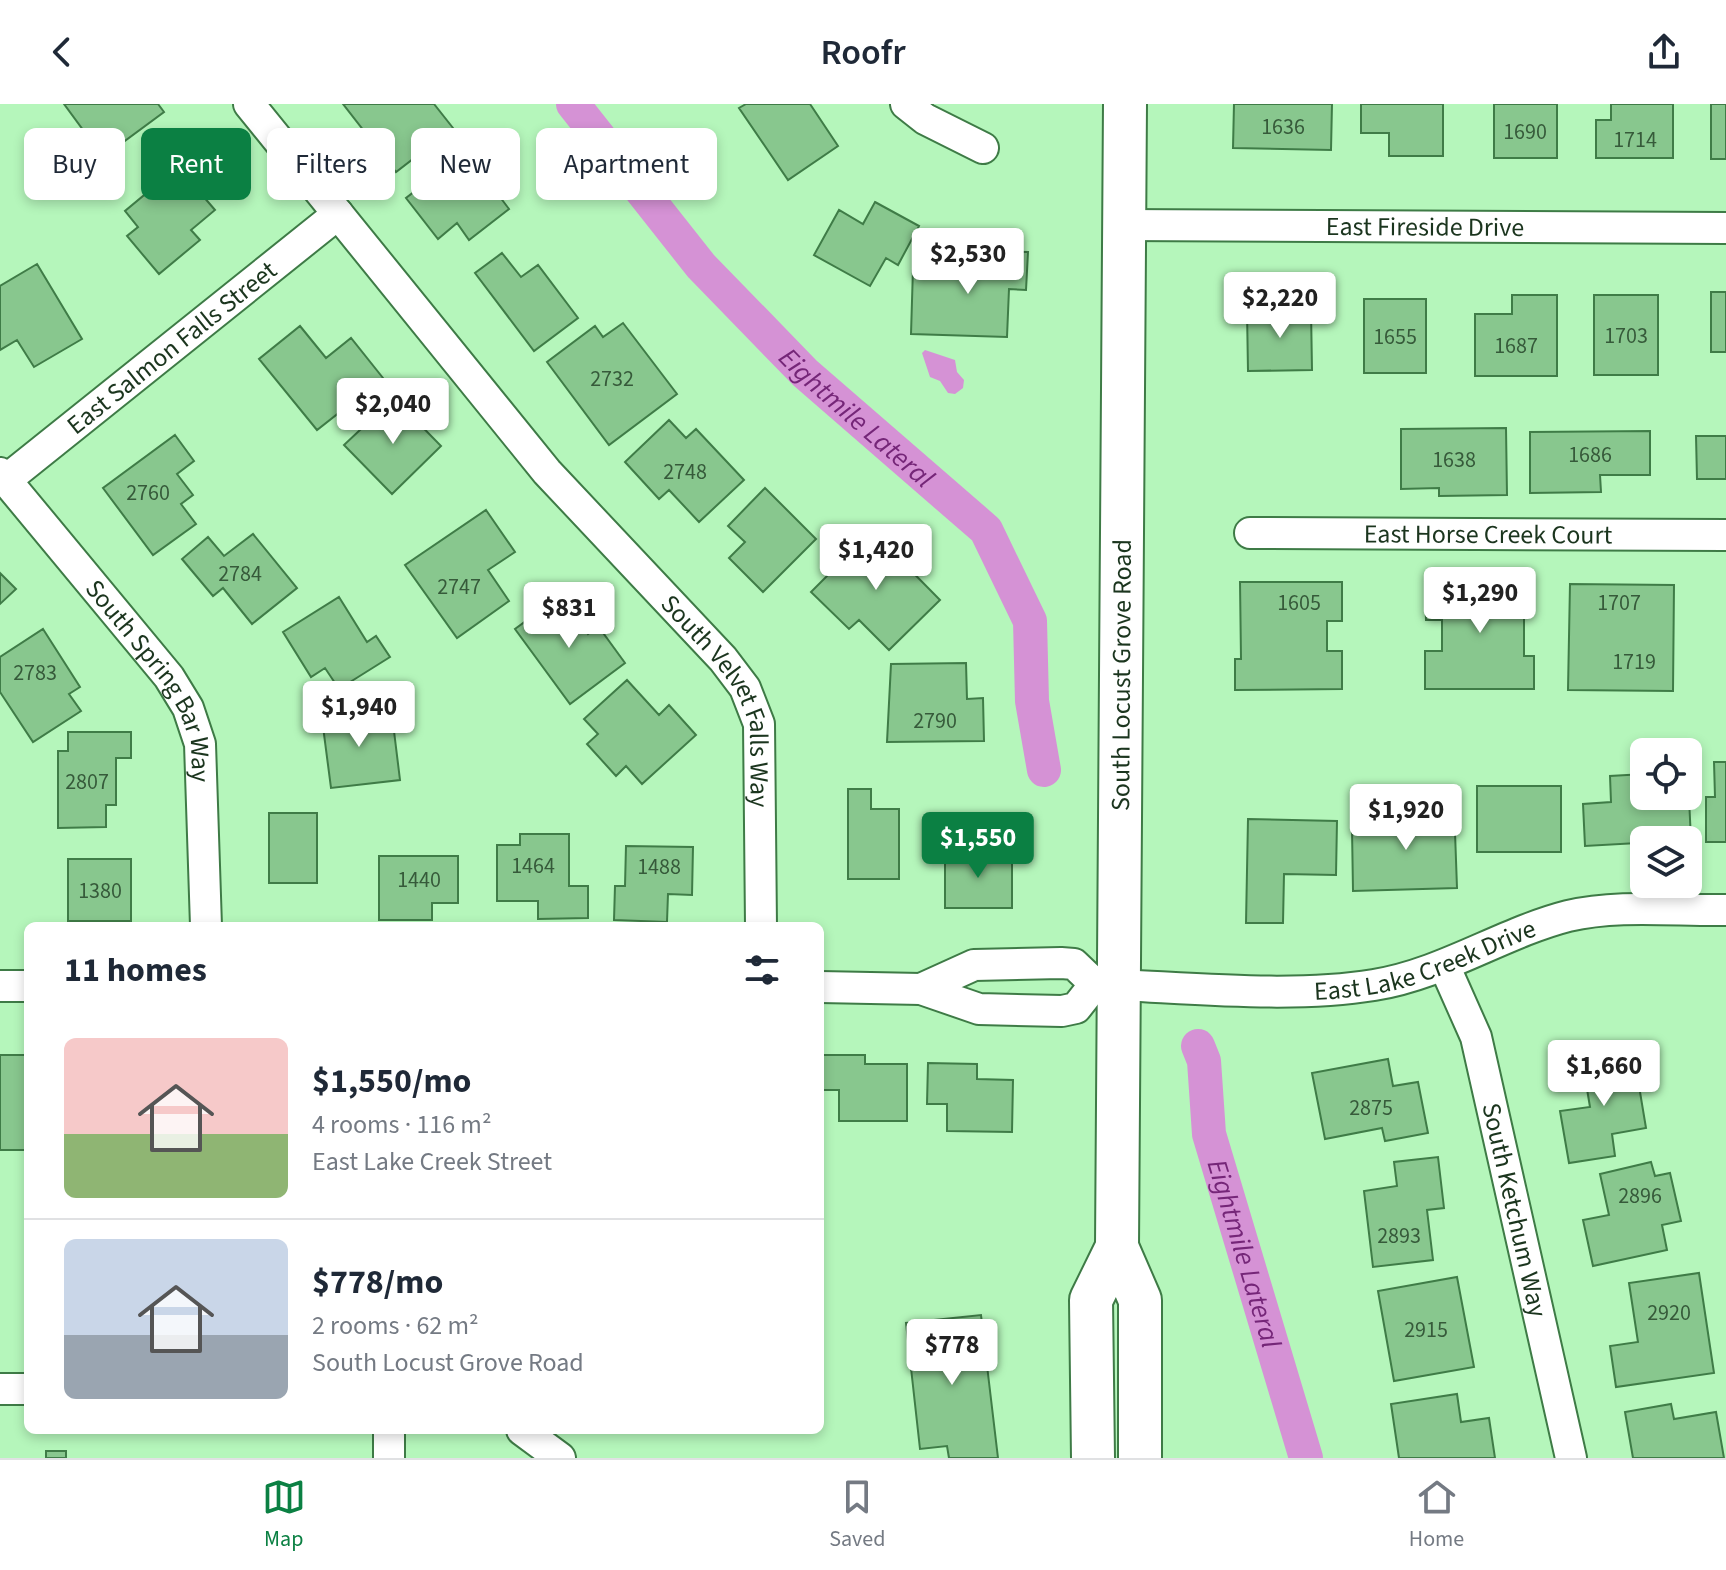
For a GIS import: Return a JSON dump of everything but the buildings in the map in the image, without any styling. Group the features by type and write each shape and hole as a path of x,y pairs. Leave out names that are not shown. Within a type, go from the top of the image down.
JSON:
{"main road":[{"name":"South Locust Grove Road","path":"1125,104 1108,984 1117,1247 1140,1300 1140,1458"},
{"name":"South Locust Grove Road","path":"1093,1458 1091,1300 1117,1247"}],"street":[{"name":"South Velvet Falls Way","path":"249,104 547,472 723,659 745,688 759,724 761,922"},
{"path":"906,104 925,119 983,148"},
{"name":"East Salmon Falls Street","path":"3,477 338,214"},
{"name":"East Fireside Drive","path":"1123,225 1726,228"},
{"name":"South Spring Bar Way","path":"3,477 169,677 188,708 200,744 206,922"},
{"name":"East Horse Creek Court","path":"1250,533 1726,535"},
{"name":"East Lake Creek Drive","path":"1108,984 1327,989 1397,981 1444,965 1536,926 1572,915 1726,910"},
{"path":"824,987 921,989 979,1009 1062,1011 1076,1008 1108,984 1074,964 974,965 921,989"},
{"name":"South Ketchum Way","path":"1444,965 1476,1037 1571,1458"},
{"path":"0,986 24,986"},
{"path":"0,1389 24,1389"},
{"path":"389,1434 389,1458"},
{"path":"527,1434 560,1458"}],"shaded area":[{"path":"925,350 955,360 957,372 964,380 963,388 955,394 948,393 940,381 930,377 922,353"}],"waterway":[{"name":"Eightmile Lateral","path":"573,104 701,266 805,373 986,530 1030,621 1032,701 1044,770"},
{"name":"Eightmile Lateral","path":"1198,1046 1204,1061 1209,1134 1306,1458"}]}
